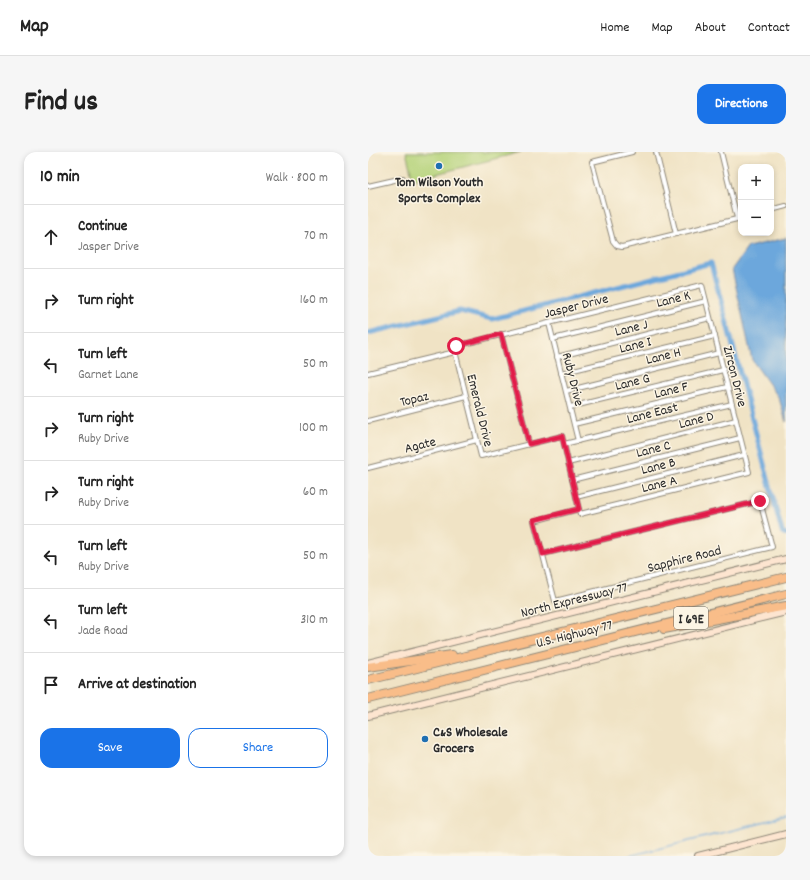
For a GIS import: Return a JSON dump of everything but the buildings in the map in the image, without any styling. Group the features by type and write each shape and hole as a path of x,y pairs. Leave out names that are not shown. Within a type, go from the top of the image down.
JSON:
{"highway":[{"path":"703,597 786,572"},
{"name":"U.S. Highway 77","path":"368,680 786,577"},
{"name":"U.S. Highway 77","path":"368,699 786,594"},
{"path":"596,641 786,606"},
{"path":"368,667 450,655 539,638"}],"main road":[{"name":"North Expressway 77","path":"368,663 786,559"},
{"path":"368,716 786,612"},
{"path":"698,856 786,834"}],"street":[{"path":"632,152 592,162 613,241 618,246 622,247 738,218"},
{"path":"656,152 676,234"},
{"path":"721,152 738,214"},
{"path":"368,186 403,178"},
{"path":"774,209 786,206"},
{"name":"Zircon Drive","path":"702,285 749,472"},
{"name":"Jasper Drive","path":"456,346 702,285"},
{"name":"Lane K","path":"553,340 706,302"},
{"name":"Lane J","path":"557,357 710,318"},
{"name":"Ruby Drive","path":"549,323 578,441"},
{"path":"501,334 529,444 562,436 579,509 534,520 543,554"},
{"name":"Lane I","path":"561,373 714,336"},
{"name":"Emerald Drive","path":"456,346 455,352 481,456 529,444"},
{"path":"368,373 455,352"},
{"name":"Lane H","path":"566,391 719,353"},
{"name":"Lane G","path":"570,407 723,370"},
{"name":"Lane F","path":"574,424 727,386"},
{"name":"Topaz","path":"368,421 466,396"},
{"name":"Lane East","path":"564,444 732,404"},
{"name":"Lane D","path":"568,463 736,420"},
{"name":"Lane C","path":"572,480 740,438"},
{"name":"Agate","path":"368,468 477,440"},
{"name":"Lane B","path":"576,497 744,455"},
{"name":"Lane A","path":"579,509 580,514 749,472"},
{"name":"Sapphire Road","path":"760,501 772,547 555,601 543,554 760,501"}],"green space":[{"name":"Tom Wilson Youth Sports Complex","path":"406,152 521,152 413,180"}],"water":[{"path":"786,238 786,422 779,398 752,360 732,269 748,247"}],"waterway":[{"path":"368,333 460,311 492,319 711,263 782,532 786,534"},
{"path":"629,856 786,817"}],"place":[{"name":"Tom Wilson Youth Sports Complex","path":"439,166"},
{"name":"C&S Wholesale Grocers","path":"425,739"}],"route":[{"path":"456,346 501,334 529,444 562,436 579,509 534,520 543,554 760,501"}]}
